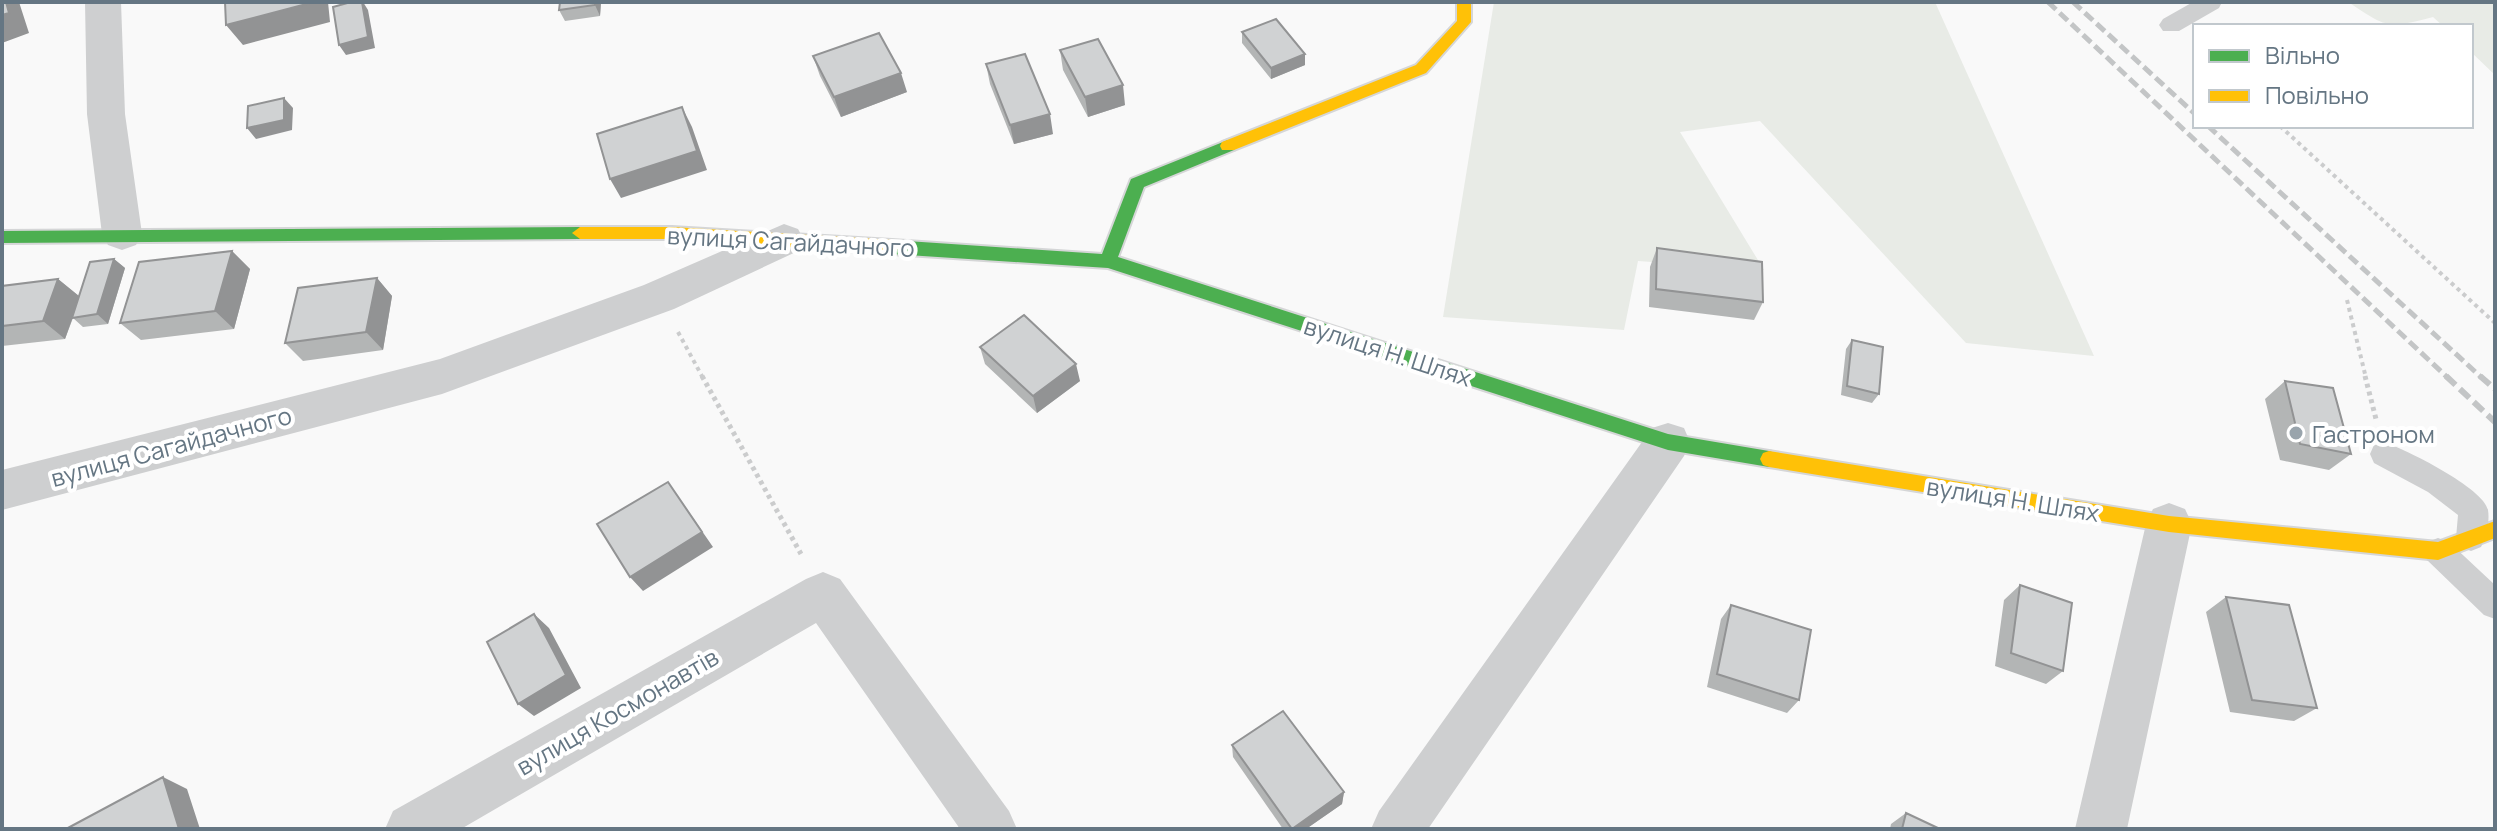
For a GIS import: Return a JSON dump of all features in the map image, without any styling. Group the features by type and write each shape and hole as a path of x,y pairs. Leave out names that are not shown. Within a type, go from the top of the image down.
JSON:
{"street":[{"path":"103,2 106,114 122,234"},
{"path":"1108,261 1137,183 1421,69 1464,22 1464,2"},
{"name":"вулиця Сагайдачного","path":"2,237 672,233 1108,261"},
{"name":"вулиця Сагайдачного","path":"2,490 442,376 659,297 784,240"},
{"name":"вулиця Н. Шлях","path":"1108,261 1668,442 2169,524 2438,551 2483,534"},
{"path":"1397,829 1668,442"},
{"path":"2101,829 2169,524"},
{"path":"823,594 991,829"},
{"name":"вулиця Космонавтів","path":"411,829 823,594"}],"lane":[{"path":"2171,25 2211,2"},
{"path":"2384,454 2438,483 2473,510 2483,534"},
{"path":"2438,551 2495,605"}],"path":[{"path":"2282,128 2495,323"},
{"path":"659,297 823,594"},
{"path":"2347,300 2384,454"}],"shaded area":[{"path":"1494,2 1935,2 2094,356 1966,343 1760,121 1680,132 1764,270 1638,261 1624,330 1443,317"},
{"path":"2348,2 2495,2 2495,75 2473,54 2473,24 2441,24 2433,17 2388,24"}],"building":[{"path":"2,2 6,2 9,13 2,15"},
{"path":"225,2 314,2 226,25"},
{"path":"362,2 368,37 339,45 333,7"},
{"path":"560,2 595,2 595,5 559,10"},
{"path":"1276,19 1305,54 1271,68 1242,32"},
{"path":"879,33 901,73 834,97 813,56"},
{"path":"1098,39 1123,85 1085,97 1060,50"},
{"path":"1025,54 1050,114 1010,125 986,64"},
{"path":"284,98 284,120 247,128 248,106"},
{"path":"682,107 697,151 610,179 597,134"},
{"path":"1657,248 1762,262 1763,302 1656,289"},
{"path":"232,251 215,311 120,323 139,262"},
{"path":"114,259 97,314 72,318 90,262"},
{"path":"377,278 366,332 285,343 298,288"},
{"path":"58,279 43,321 2,326 2,286"},
{"path":"1024,315 1076,364 1033,396 980,347"},
{"path":"1852,340 1883,347 1879,394 1847,386"},
{"path":"2285,381 2333,388 2351,454 2300,444"},
{"path":"668,482 702,532 630,577 597,524"},
{"path":"2020,585 2072,603 2063,671 2011,653"},
{"path":"2226,597 2289,605 2317,708 2252,700"},
{"path":"1731,605 1811,630 1799,700 1717,674"},
{"path":"534,614 566,675 518,704 487,642"},
{"path":"1283,711 1344,792 1292,829 1232,745"},
{"path":"163,777 179,829 66,829"},
{"path":"1906,813 1940,829 1902,829"}],"railway":[{"path":"2048,2 2448,378"},
{"path":"2073,2 2193,112"},
{"path":"2210,128 2482,378"},
{"path":"2446,376 2495,422"},
{"path":"2480,376 2495,389"}],"traffic: fast":[{"path":"892,247 1108,261 1137,183 1228,146"},
{"path":"2,237 580,233"},
{"path":"1108,261 1668,442 1769,459"}],"traffic: slow":[{"path":"1228,146 1421,69 1464,22 1464,2"},
{"path":"580,233 672,233 892,247"},
{"path":"1769,459 2169,524 2438,551 2495,529"}],"place":[{"name":"Гастроном","path":"2296,433"}]}
